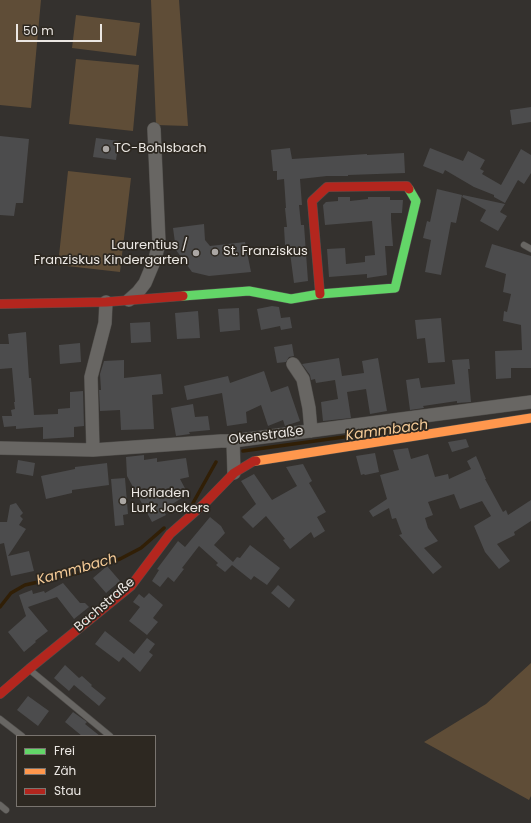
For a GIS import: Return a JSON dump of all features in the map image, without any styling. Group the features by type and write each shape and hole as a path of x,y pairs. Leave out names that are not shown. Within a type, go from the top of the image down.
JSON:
{"street":[{"path":"129,300 138,292 144,283 155,258 158,243 154,129"},
{"path":"0,304 106,302 249,290 290,299 320,294 395,288 416,201 407,186 327,187 312,202 320,294"},
{"path":"93,450 91,377 105,323 106,302"},
{"path":"293,364 303,379 310,408 311,431"},
{"name":"Okenstraße","path":"0,448 93,450 233,441 531,402"},
{"name":"Bachstraße","path":"0,694 131,586 170,534 205,503 234,473 254,461 531,418"},
{"path":"233,441 234,473"}],"lane":[{"path":"524,246 531,249"},
{"path":"29,669 109,735"},
{"path":"0,719 21,735"},
{"path":"0,805 6,810"}],"shaded area":[{"path":"0,0 41,0 31,108 0,105"},
{"path":"151,0 179,0 188,126 156,125"},
{"path":"76,15 140,23 136,56 72,48"},
{"path":"76,59 139,65 133,131 69,124"},
{"path":"68,171 131,178 120,272 58,265"},
{"path":"531,663 531,796 529,800 424,742 486,704"}],"building":[{"path":"531,107 531,122 512,125 510,110"},
{"path":"0,136 29,139 23,203 16,203 14,216 0,215"},
{"name":"TC-Bohlsbach","path":"96,138 119,141 116,160 93,157"},
{"path":"290,148 292,159 404,153 405,173 327,176 300,179 302,205 299,205 301,225 304,225 308,281 294,283 289,245 285,245 284,227 287,227 284,179 277,180 277,171 273,171 271,150"},
{"path":"430,148 463,161 468,151 485,160 480,169 484,171 482,174 501,185 521,149 531,155 531,173 524,184 518,180 505,203 494,197 494,195 474,187 445,170 443,174 423,166"},
{"path":"437,189 462,195 456,223 451,222 441,275 425,272 431,240 423,238 427,221 430,222"},
{"path":"463,195 505,204 500,212 507,216 498,231 480,221 486,210 462,197"},
{"path":"338,197 350,197 350,201 368,199 368,197 390,197 390,200 403,200 402,213 391,213 393,246 385,246 387,275 367,278 367,274 329,277 327,249 345,248 346,264 365,262 365,256 375,255 372,221 325,225 323,205 326,202 338,201"},
{"path":"204,224 205,240 210,246 245,242 251,272 209,276 192,272 176,250 173,228"},
{"path":"492,244 531,256 531,368 511,368 511,378 496,379 495,351 522,350 521,325 503,321 504,311 507,312 511,294 503,292 506,274 485,267"},
{"path":"272,306 279,307 281,318 290,317 292,328 281,330 280,326 261,330 257,309"},
{"path":"239,308 240,330 220,332 218,309"},
{"path":"198,311 200,338 177,339 175,313"},
{"path":"441,318 445,362 428,363 425,338 417,339 415,320"},
{"path":"150,322 151,342 131,343 130,323"},
{"path":"26,332 29,378 31,378 34,415 58,414 58,409 70,408 70,392 83,391 84,426 74,427 74,437 43,439 43,427 16,429 16,426 4,427 2,416 12,416 11,410 15,409 15,402 12,368 0,369 0,344 9,344 8,334"},
{"path":"80,343 81,362 60,364 59,345"},
{"path":"292,344 294,356 289,357 286,362 277,363 274,347"},
{"path":"339,358 342,376 364,373 362,361 378,358 387,411 370,414 366,389 347,392 351,418 323,421 321,402 338,399 335,380 316,383 315,379 311,380 310,375 302,364"},
{"path":"469,359 470,369 468,369 471,402 457,403 457,401 423,406 424,408 410,410 406,380 419,378 421,388 455,384 452,360"},
{"path":"124,360 124,378 161,374 163,394 152,395 154,429 121,430 120,410 100,411 100,374 104,361"},
{"path":"264,371 271,392 288,386 300,421 285,426 283,420 268,426 261,405 246,412 247,423 227,426 222,393 187,400 184,386 228,376 230,383"},
{"path":"193,404 195,417 208,416 210,430 189,432 190,434 176,436 171,408"},
{"path":"466,439 469,447 452,452 448,442"},
{"path":"408,448 411,459 428,454 435,477 448,474 449,479 471,469 467,461 476,456 485,479 503,512 506,510 508,515 531,500 531,521 514,532 515,535 497,544 510,561 499,569 485,552 474,526 491,516 482,501 460,509 454,494 428,502 433,515 425,518 428,528 438,541 424,548 442,567 433,574 399,535 402,534 396,518 392,519 389,508 373,517 369,511 387,499 380,475 399,470 393,450"},
{"path":"375,453 379,472 361,475 356,456"},
{"path":"144,455 144,460 157,458 157,462 186,458 189,477 180,479 188,494 163,510 166,515 152,522 127,476 126,457"},
{"path":"18,460 35,463 33,476 16,473"},
{"path":"107,463 109,485 72,490 72,493 46,499 41,476 75,469 75,467"},
{"path":"303,464 312,481 309,483 326,512 317,517 325,531 314,538 311,532 290,549 283,540 285,539 266,516 253,528 242,517 256,504 241,481 254,474 272,500 297,486 286,467"},
{"path":"125,478 128,514 123,515 124,525 115,526 111,479"},
{"path":"16,503 23,513 20,516 23,519 19,525 26,529 8,556 29,551 34,571 11,576 4,543 0,544 0,522 7,522 10,505"},
{"path":"210,517 221,526 225,533 214,545 233,562 237,557 240,558 250,545 280,568 267,585 254,576 251,580 232,565 225,572 216,565 218,563 199,546 182,568 184,569 174,582 168,577 160,587 152,581 159,570 157,569 178,541 185,547"},
{"path":"107,566 120,581 106,593 93,578"},
{"path":"63,583 80,603 85,603 89,607 74,619 57,597 28,607 48,631 24,652 8,632 26,616 19,595 32,590 33,594 44,591 45,593"},
{"path":"278,585 295,600 289,608 271,593"},
{"path":"149,593 163,605 153,618 158,622 147,635 129,621 140,607 133,602 139,594 144,598"},
{"path":"105,631 134,654 147,638 155,644 149,652 153,655 140,672 123,657 119,662 95,644"},
{"path":"65,665 79,678 82,676 92,685 91,686 106,698 99,706 74,685 69,691 54,678"},
{"path":"28,696 49,711 38,726 17,710"},
{"path":"73,712 87,722 85,724 99,735 81,735 65,722"}],"waterway":[{"name":"Kammbach","path":"243,451 423,426"},
{"name":"Kammbach","path":"193,503 216,462"},
{"name":"Kammbach","path":"0,607 11,593 25,585 78,573 120,559 141,548 164,528"}],"traffic: fast":[{"path":"183,296 249,291 291,299 320,294 395,288 416,201 409,189"}],"traffic: slow":[{"path":"256,461 531,418"}],"traffic: jam":[{"path":"320,294 312,201 327,187 407,186 409,189"},
{"path":"0,304 106,302 183,296"},
{"path":"0,694 131,586 170,534 205,503 234,473 256,461"}],"place":[{"name":"TC-Bohlsbach","path":"106,149"},
{"name":"St. Franziskus","path":"215,252"},
{"name":"Laurentius / Franziskus Kindergarten","path":"196,253"},
{"name":"Hofladen Lurk Jockers","path":"123,501"}]}
